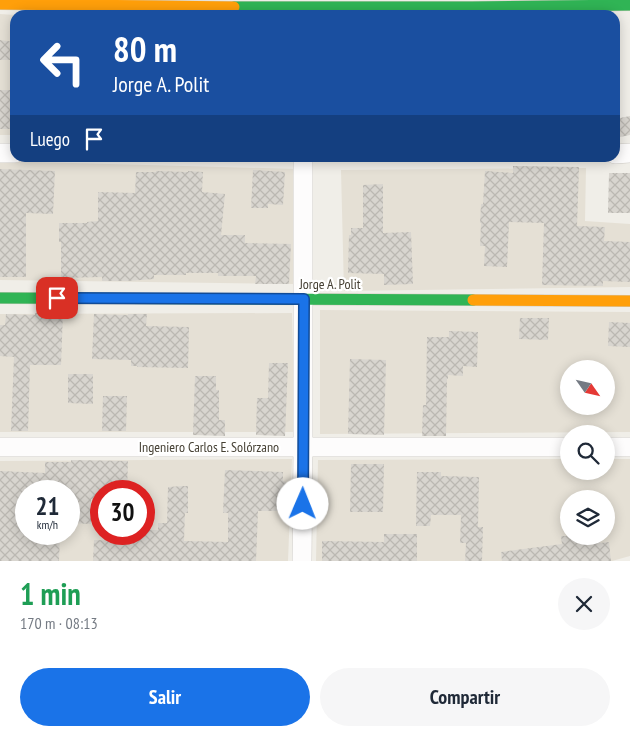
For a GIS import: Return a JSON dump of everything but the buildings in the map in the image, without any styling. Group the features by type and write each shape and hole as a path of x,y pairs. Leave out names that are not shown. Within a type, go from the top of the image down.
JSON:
{"street":[{"path":"0,4 301,8 630,5"},
{"path":"302,561 304,446 303,162"},
{"name":"Jorge A. Polit","path":"0,298 630,301"},
{"name":"Ingeniero Carlos E. Solórzano","path":"0,447 560,447"},
{"path":"615,447 630,447"}],"shaded area":[{"path":"0,14 10,15 10,135 0,135"},
{"path":"0,161 296,169 294,284 0,280"},
{"path":"586,168 585,221 630,224 630,287 344,291 341,170"},
{"path":"320,310 630,312 630,432 615,432 615,425 560,425 560,432 320,434"},
{"path":"292,313 295,432 0,432 0,314"},
{"path":"292,459 288,561 0,561 0,461"},
{"path":"560,459 560,480 615,480 615,459 630,459 630,556 612,561 316,561 318,460"}],"traffic: fast":[{"path":"234,7 630,5"},
{"path":"0,298 473,300"}],"traffic: slow":[{"path":"0,4 234,7"},
{"path":"473,300 630,301"}],"route":[{"path":"57,298 304,299 303,504"}]}
